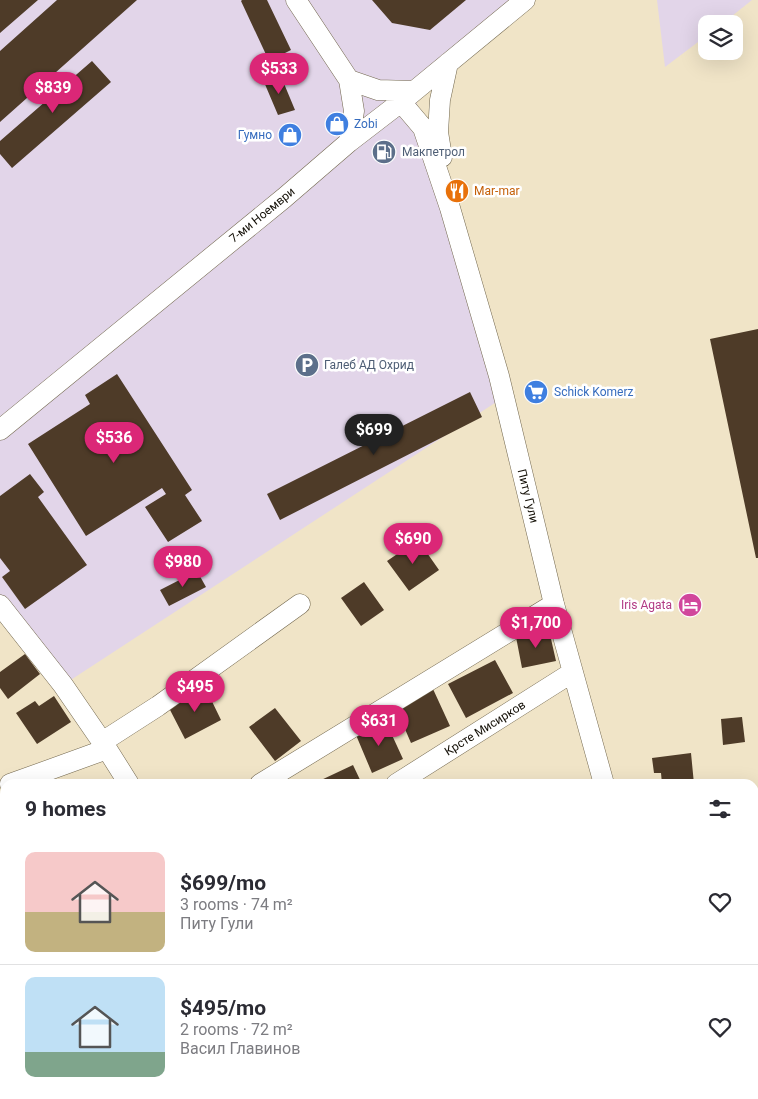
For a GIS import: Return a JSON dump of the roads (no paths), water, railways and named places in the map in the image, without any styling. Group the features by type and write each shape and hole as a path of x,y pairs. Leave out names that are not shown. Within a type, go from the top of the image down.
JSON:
{"street":[{"path":"296,0 349,80 354,111 349,142"},
{"name":"7-ми Ноември","path":"0,430 284,198 349,142 525,0"},
{"name":"Питу Гули","path":"448,63 440,100 438,132 450,208"},
{"path":"349,80 378,90 407,96"},
{"name":"Питу Гули","path":"407,96 423,128 450,208 499,376 554,604 603,779"},
{"path":"22,779 105,745 300,604"},
{"path":"268,779 554,604"},
{"path":"0,605 63,685 105,745 126,779"},
{"name":"Крсте Мисирков","path":"404,779 573,672"}],"place":[{"name":"Zobi","path":"337,124"},
{"name":"Гумно","path":"290,135"},
{"name":"Макпетрол","path":"384,152"},
{"name":"Mar-mar","path":"457,191"},
{"name":"Галеб АД Охрид","path":"307,365"},
{"name":"Schick Komerz","path":"536,392"},
{"name":"Iris Agata","path":"690,605"}]}
